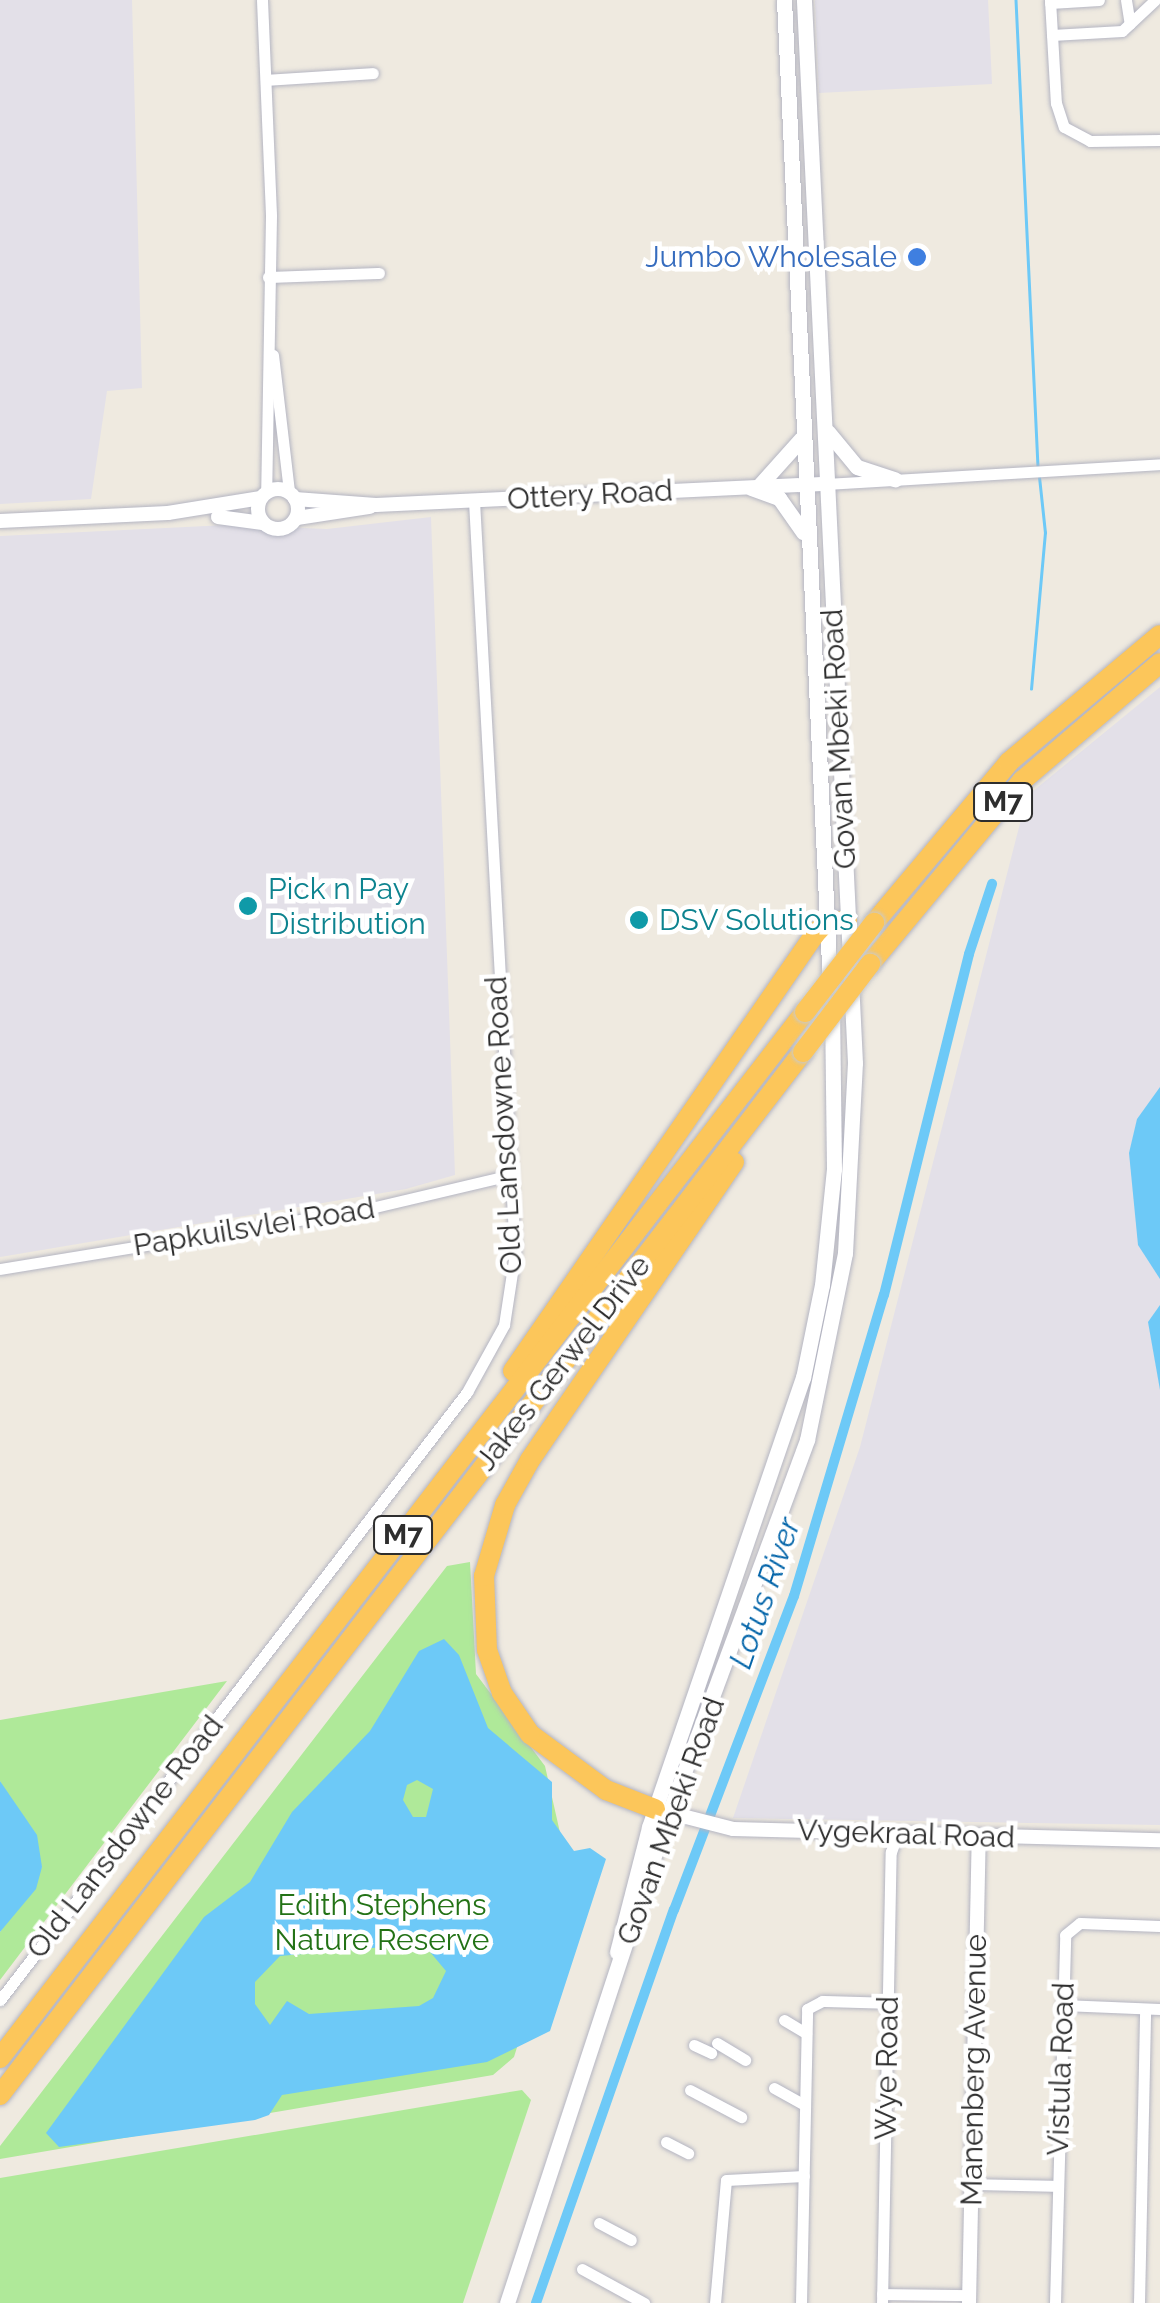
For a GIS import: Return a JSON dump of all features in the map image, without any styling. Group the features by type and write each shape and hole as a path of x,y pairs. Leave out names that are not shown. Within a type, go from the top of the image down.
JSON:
{"highway":[{"name":"Jakes Gerwel Drive","path":"0,2058 874,923 1009,762 1160,635"},
{"name":"Jakes Gerwel Drive","path":"0,2095 870,964 1023,780 1160,663"},
{"path":"418,1515 626,1202 836,922"},
{"path":"662,1811 606,1790 530,1734 502,1693 486,1650 484,1576 496,1528 524,1471 762,1120 799,1057"}],"main road":[{"name":"Govan Mbeki Road","path":"784,0 807,540 836,922"},
{"name":"Govan Mbeki Road","path":"507,2303 614,1981 620,1920 662,1811 787,1439 815,1324 836,1118 836,922 825,423 804,0"},
{"path":"825,423 848,461 895,479"},
{"path":"802,436 754,488 786,503 807,540"}],"street":[{"path":"0,521 168,514 263,523 270,341 262,0"},
{"path":"1099,0 1050,1 1057,114 1068,131 1090,140 1160,140"},
{"path":"1126,0 1130,24"},
{"path":"1052,35 1122,31 1154,0"},
{"path":"266,80 373,73"},
{"path":"268,277 378,273"},
{"path":"270,341 296,518"},
{"path":"827,484 1160,464"},
{"name":"Ottery Road","path":"263,523 281,530 296,518 376,505 827,484"},
{"name":"Ottery Road","path":"264,496 292,495 376,505"},
{"path":"168,514 264,496"},
{"name":"Old Lansdowne Road","path":"0,2000 481,1373 512,1289 474,500"},
{"name":"Papkuilsvlei Road","path":"0,1269 410,1200 506,1176"},
{"name":"Vygekraal Road","path":"662,1811 706,1825 1160,1840"},
{"name":"Wye Road","path":"882,2298 892,1852 898,1833"},
{"name":"Manenberg Avenue","path":"969,2299 980,1836"},
{"name":"Vistula Road","path":"1055,2303 1066,1935 1072,1926 1160,1926"},
{"path":"801,2303 808,2010 818,2002 888,2003"},
{"path":"1062,2005 1160,2009"},
{"path":"1139,2303 1145,2008"},
{"path":"784,2020 806,2032"},
{"path":"694,2045 746,2060"},
{"path":"774,2088 805,2105"},
{"path":"690,2090 740,2117"},
{"path":"666,2142 688,2154"},
{"path":"715,2303 726,2180 804,2176"},
{"path":"971,2184 1057,2186"},
{"path":"599,2222 631,2240"},
{"path":"582,2269 644,2303"},
{"path":"882,2298 969,2299"}],"shaded area":[{"path":"0,0 132,0 142,388 107,391 91,499 0,504"},
{"path":"815,0 988,0 992,84 819,93"},
{"path":"431,517 455,1175 406,1189 0,1257 0,536 227,525 327,529"},
{"path":"1160,687 1160,1825 733,1818 860,1447 1027,796"}],"green space":[{"name":"Edith Stephens Nature Reserve","path":"470,1562 476,1674 545,1766 570,1877 514,2057 493,2075 0,2159 0,2146 447,1566"},
{"path":"227,1681 0,1980 0,1932 42,1867 0,1781 0,1720"},
{"path":"522,2090 531,2100 463,2303 0,2303 0,2178"}],"water":[{"path":"1160,1087 1160,1279 1138,1245 1129,1153 1137,1119"},
{"path":"1160,1305 1160,1390 1148,1322"},
{"name":"Edith Stephens Nature Reserve","path":"444,1639 459,1655 488,1728 552,1782 552,1820 574,1851 590,1848 606,1859 550,2031 487,2062 282,2095 269,2115 255,2120 59,2147 46,2133 204,1917 250,1882 292,1812 370,1731 419,1651","holes":["417,1780 433,1789 426,1817 413,1817 403,1800 407,1785","425,1946 446,1971 433,1998 419,2006 309,2014 287,2001 270,2025 255,2004 255,1982 280,1956"]},
{"path":"0,1781 37,1835 42,1867 36,1889 0,1932"}],"waterway":[{"path":"1016,0 1038,469"},
{"path":"1031,689 1045,533 1039,477"},
{"name":"Lotus River","path":"536,2303 674,1910 794,1596 884,1295 969,954 992,884"}],"place":[{"name":"Jumbo Wholesale","path":"917,257"},
{"name":"Pick n Pay Distribution","path":"248,906"},
{"name":"DSV Solutions","path":"639,920"}]}
